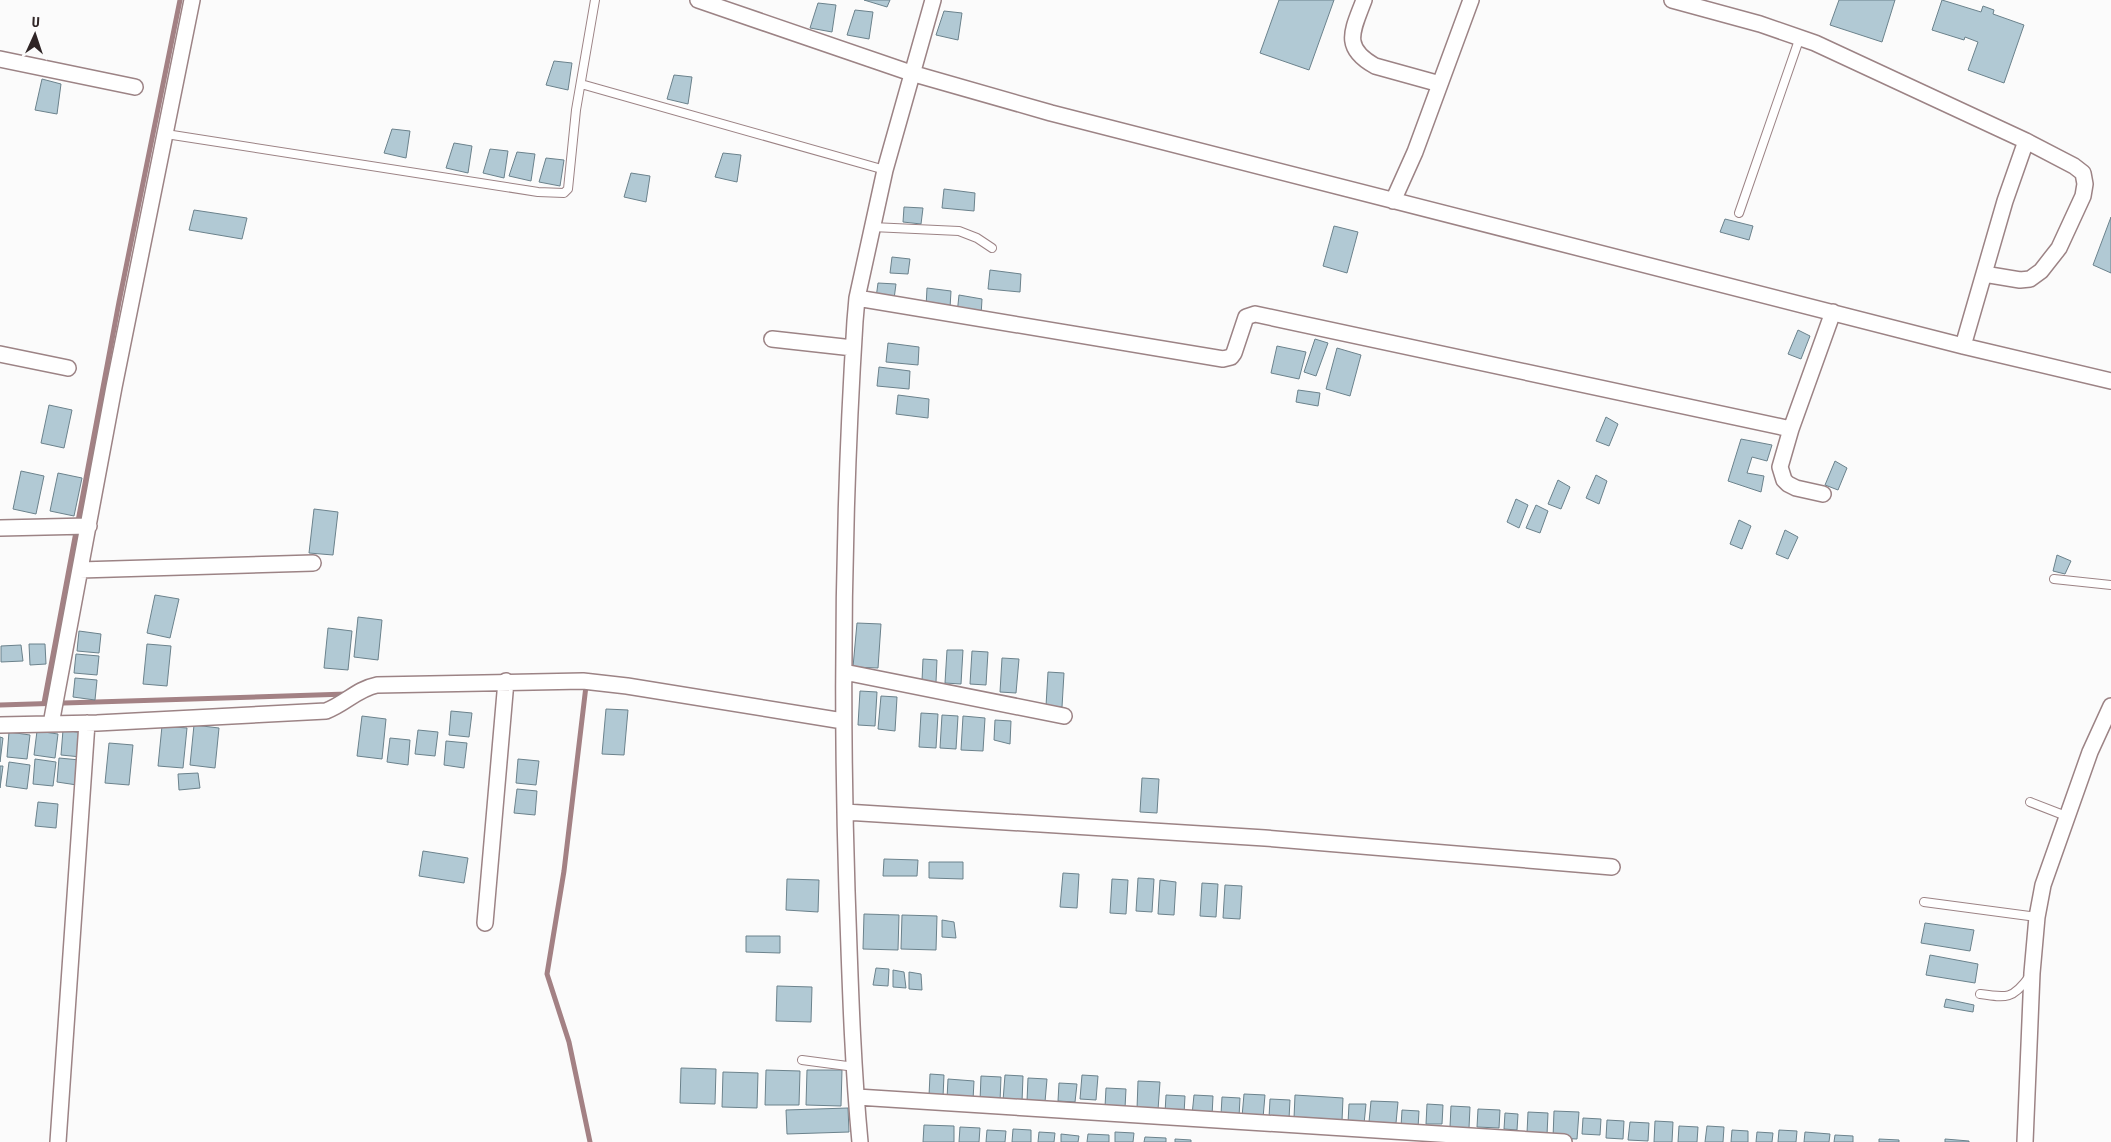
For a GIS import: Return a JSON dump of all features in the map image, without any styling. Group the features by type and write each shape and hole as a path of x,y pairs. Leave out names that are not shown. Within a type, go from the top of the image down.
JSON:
{"street":[{"path":"52,724 114,387 192,0"},
{"path":"698,0 729,9 911,73 1051,113 1963,346 2111,381"},
{"path":"860,1142 855,1067 843,720 847,498 853,348 857,298 884,170 934,0"},
{"path":"1364,0 1351,39 1352,46 1359,55 1375,66 1440,84"},
{"path":"1393,201 1415,152 1471,0"},
{"path":"1672,0 1800,37 2026,141 2074,166 2083,173 2085,184 2083,196 2059,248 2040,271 2030,279 2020,280 1984,274"},
{"path":"0,59 134,87"},
{"path":"1963,346 2005,201 2026,141"},
{"path":"857,298 1223,359 1232,357 1234,354 1246,318 1251,314 1260,314 1791,429"},
{"path":"1822,494 1796,488 1784,480 1780,467 1791,429 1833,312"},
{"path":"772,339 853,348"},
{"path":"0,354 68,368"},
{"path":"0,528 88,526"},
{"path":"80,570 313,563"},
{"path":"844,672 1064,716"},
{"path":"0,725 326,712 337,707 366,687 377,685 506,681 583,681 610,684 843,720"},
{"path":"485,923 506,681"},
{"path":"2025,1142 2032,973 2037,917 2043,885 2090,752 2111,706"},
{"path":"58,1142 87,723"},
{"path":"845,812 1265,838 1612,867"},
{"path":"857,1097 1564,1142"}],"lane":[{"path":"166,134 561,194 568,189 581,84 595,0"},
{"path":"1739,213 1800,37"},
{"path":"581,84 884,170"},
{"path":"872,226 959,231 977,238 992,248"},
{"path":"2054,579 2111,585"},
{"path":"2030,802 2066,816"},
{"path":"1924,902 2037,917"},
{"path":"1980,994 2001,997 2011,996 2019,991 2032,973"},
{"path":"802,1060 855,1067"}],"building":[{"path":"864,0 890,0 887,7"},
{"path":"1279,0 1334,0 1309,70 1260,53"},
{"path":"1839,0 1895,0 1882,42 1830,25"},
{"path":"1942,0 1981,12 1983,6 1994,10 1993,14 2024,25 2004,83 1968,70 1978,42 1965,37 1964,40 1932,30"},
{"path":"818,3 836,5 832,32 810,28"},
{"path":"855,10 873,12 869,39 847,35"},
{"path":"944,11 962,13 958,40 936,35"},
{"path":"554,61 572,63 568,90 546,85"},
{"path":"674,75 692,77 688,104 667,99"},
{"path":"42,79 61,84 57,114 35,110"},
{"path":"392,129 410,131 406,158 384,153"},
{"path":"454,143 472,146 468,173 446,168"},
{"path":"490,149 508,151 504,178 483,173"},
{"path":"517,152 535,154 531,181 509,176"},
{"path":"723,153 741,155 737,182 715,177"},
{"path":"546,158 564,160 560,186 539,182"},
{"path":"631,173 650,176 646,202 624,197"},
{"path":"944,189 975,193 974,211 942,208"},
{"path":"904,207 923,208 921,224 903,222"},
{"path":"194,210 247,218 242,239 189,230"},
{"path":"2111,217 2111,273 2093,265"},
{"path":"1725,219 1753,226 1749,240 1720,232"},
{"path":"1334,226 1358,232 1347,273 1323,266"},
{"path":"892,257 910,259 908,274 890,273"},
{"path":"990,270 1021,274 1020,292 988,289"},
{"path":"878,283 896,284 894,299 876,298"},
{"path":"927,288 951,291 950,308 926,307"},
{"path":"959,295 982,299 981,316 957,314"},
{"path":"1798,330 1810,336 1801,359 1788,354"},
{"path":"1315,339 1328,343 1316,376 1304,372"},
{"path":"888,343 919,347 918,365 886,362"},
{"path":"1277,346 1306,352 1299,379 1271,373"},
{"path":"1337,348 1361,355 1350,396 1326,389"},
{"path":"879,367 910,371 909,389 877,386"},
{"path":"1298,390 1320,393 1318,406 1296,402"},
{"path":"898,395 929,399 928,418 896,414"},
{"path":"49,405 72,410 64,448 41,443"},
{"path":"1606,417 1618,424 1609,446 1596,441"},
{"path":"1741,439 1772,445 1767,461 1752,457 1747,473 1764,476 1761,492 1728,481"},
{"path":"1835,461 1847,468 1838,490 1825,485"},
{"path":"21,471 44,476 36,514 13,509"},
{"path":"58,473 82,478 74,516 50,511"},
{"path":"1596,475 1607,481 1599,504 1586,498"},
{"path":"1558,480 1570,487 1561,509 1548,504"},
{"path":"1516,499 1528,505 1519,528 1507,522"},
{"path":"1536,505 1548,511 1540,533 1526,528"},
{"path":"314,509 338,512 333,555 309,553"},
{"path":"1739,520 1751,526 1742,549 1730,544"},
{"path":"1785,530 1798,537 1788,559 1776,554"},
{"path":"2057,555 2071,561 2065,574 2053,571"},
{"path":"155,595 179,599 170,638 147,633"},
{"path":"358,617 382,620 378,660 354,657"},
{"path":"857,623 881,624 878,668 853,667"},
{"path":"328,628 352,631 348,670 324,668"},
{"path":"79,631 101,634 99,653 77,651"},
{"path":"29,644 45,644 46,664 30,665"},
{"path":"147,644 171,646 167,686 143,684"},
{"path":"21,645 23,661 1,662 1,646"},
{"path":"947,650 963,650 961,684 945,683"},
{"path":"972,651 988,652 986,685 970,684"},
{"path":"76,654 99,656 97,675 74,673"},
{"path":"1002,658 1019,659 1016,693 1000,692"},
{"path":"923,659 937,660 936,682 922,681"},
{"path":"1048,672 1064,673 1062,707 1046,706"},
{"path":"75,678 97,680 95,700 73,697"},
{"path":"860,691 877,692 875,726 858,725"},
{"path":"881,696 897,697 895,731 878,729"},
{"path":"606,709 628,710 624,755 602,754"},
{"path":"451,711 472,713 469,737 449,735"},
{"path":"921,713 938,714 936,748 919,747"},
{"path":"942,715 958,716 956,749 940,748"},
{"path":"362,716 386,719 382,759 357,756"},
{"path":"963,716 985,718 983,751 961,750"},
{"path":"995,720 1011,721 1010,744 994,740"},
{"path":"194,725 219,728 215,768 190,765"},
{"path":"162,726 187,728 183,768 158,766"},
{"path":"63,730 84,733 81,757 61,755"},
{"path":"418,730 438,732 435,756 415,754"},
{"path":"37,731 58,734 55,758 34,755"},
{"path":"9,732 30,735 27,759 7,757"},
{"path":"0,737 3,738 0,762"},
{"path":"390,738 410,740 408,765 387,762"},
{"path":"446,741 467,743 464,768 444,765"},
{"path":"109,743 133,745 129,785 105,783"},
{"path":"59,758 80,760 77,785 57,782"},
{"path":"35,759 56,762 53,786 33,784"},
{"path":"518,759 539,761 536,785 516,783"},
{"path":"9,762 30,765 27,789 6,786"},
{"path":"0,766 3,766 0,788"},
{"path":"198,773 200,788 179,790 178,774"},
{"path":"1142,778 1159,779 1157,813 1140,812"},
{"path":"517,789 537,791 535,815 514,813"},
{"path":"38,802 58,804 56,828 35,826"},
{"path":"423,851 468,858 464,883 419,876"},
{"path":"884,859 918,860 917,876 883,876"},
{"path":"929,862 963,862 963,879 929,878"},
{"path":"1063,873 1079,874 1077,908 1060,907"},
{"path":"1138,878 1154,879 1152,912 1136,911"},
{"path":"787,879 819,880 818,912 786,910"},
{"path":"1112,879 1128,880 1126,914 1110,913"},
{"path":"1160,880 1176,882 1174,915 1158,914"},
{"path":"1202,883 1218,884 1216,917 1200,916"},
{"path":"1225,885 1242,886 1240,919 1223,918"},
{"path":"864,914 899,915 898,950 863,949"},
{"path":"902,915 937,916 936,950 901,949"},
{"path":"942,920 954,922 956,938 942,937"},
{"path":"1925,923 1974,930 1970,951 1921,943"},
{"path":"746,936 780,936 780,953 746,952"},
{"path":"1930,955 1978,964 1975,983 1926,975"},
{"path":"876,968 889,969 888,986 873,985"},
{"path":"893,970 904,972 906,988 893,987"},
{"path":"909,972 921,974 922,990 909,989"},
{"path":"777,986 812,987 811,1022 776,1021"},
{"path":"1946,999 1974,1005 1973,1012 1944,1007"},
{"path":"681,1068 716,1069 715,1104 680,1103"},
{"path":"766,1070 800,1071 799,1105 765,1105"},
{"path":"807,1070 842,1070 841,1106 806,1105"},
{"path":"723,1072 758,1073 757,1108 722,1107"},
{"path":"930,1074 944,1075 943,1097 929,1096"},
{"path":"1005,1075 1023,1076 1022,1102 1003,1101"},
{"path":"1082,1075 1098,1076 1096,1100 1080,1099"},
{"path":"981,1076 1001,1077 1000,1102 980,1101"},
{"path":"1028,1078 1047,1079 1045,1102 1027,1101"},
{"path":"948,1079 974,1081 973,1100 947,1099"},
{"path":"1138,1081 1160,1082 1158,1110 1137,1109"},
{"path":"1059,1083 1077,1084 1075,1102 1058,1101"},
{"path":"1106,1088 1126,1089 1125,1108 1105,1107"},
{"path":"1244,1094 1265,1095 1263,1118 1242,1117"},
{"path":"1166,1095 1185,1096 1184,1114 1165,1113"},
{"path":"1194,1095 1213,1096 1212,1116 1192,1115"},
{"path":"1295,1095 1343,1098 1342,1121 1294,1118"},
{"path":"1222,1097 1240,1098 1239,1117 1221,1115"},
{"path":"1270,1099 1290,1100 1289,1119 1269,1118"},
{"path":"1371,1101 1398,1102 1396,1123 1369,1122"},
{"path":"1349,1104 1366,1104 1364,1124 1348,1123"},
{"path":"1427,1104 1443,1105 1442,1124 1426,1124"},
{"path":"1451,1106 1470,1107 1469,1128 1450,1127"},
{"path":"848,1108 849,1132 787,1134 786,1110"},
{"path":"1478,1109 1500,1110 1499,1128 1477,1127"},
{"path":"1402,1110 1419,1111 1418,1128 1401,1127"},
{"path":"1554,1111 1579,1112 1577,1139 1553,1138"},
{"path":"1528,1112 1548,1113 1547,1135 1527,1133"},
{"path":"1505,1113 1518,1114 1517,1130 1504,1129"},
{"path":"1583,1118 1601,1119 1600,1135 1582,1134"},
{"path":"1607,1120 1624,1121 1623,1139 1606,1138"},
{"path":"1655,1121 1673,1122 1672,1142 1654,1142"},
{"path":"1630,1122 1649,1123 1648,1141 1628,1140"},
{"path":"924,1125 954,1126 954,1142 923,1142"},
{"path":"1679,1126 1698,1127 1697,1142 1678,1142"},
{"path":"1707,1126 1724,1127 1723,1142 1705,1142"},
{"path":"960,1127 980,1128 979,1142 959,1142"},
{"path":"1013,1129 1031,1130 1031,1142 1012,1142"},
{"path":"987,1130 1006,1131 1005,1142 986,1142"},
{"path":"1732,1130 1748,1131 1748,1142 1731,1142"},
{"path":"1779,1130 1797,1131 1796,1142 1778,1142"},
{"path":"1039,1132 1055,1133 1054,1142 1038,1142"},
{"path":"1115,1132 1134,1133 1133,1142 1115,1142"},
{"path":"1757,1132 1773,1133 1772,1142 1756,1142"},
{"path":"1805,1132 1830,1134 1829,1142 1804,1142"},
{"path":"1061,1134 1079,1136 1078,1142 1061,1142"},
{"path":"1088,1134 1109,1135 1109,1142 1087,1142"},
{"path":"1835,1135 1853,1136 1853,1142 1834,1142"},
{"path":"1145,1137 1166,1138 1166,1142 1144,1142"},
{"path":"1175,1139 1191,1140 1191,1142 1175,1142"},
{"path":"1879,1139 1899,1140 1899,1142 1879,1142"},
{"path":"1945,1139 1969,1141 1969,1142 1945,1142"}],"waterway":[{"path":"44,703 119,302 180,0"},
{"path":"583,686 586,686 564,871 547,974 569,1042 590,1142"},
{"path":"0,705 347,694"}]}
